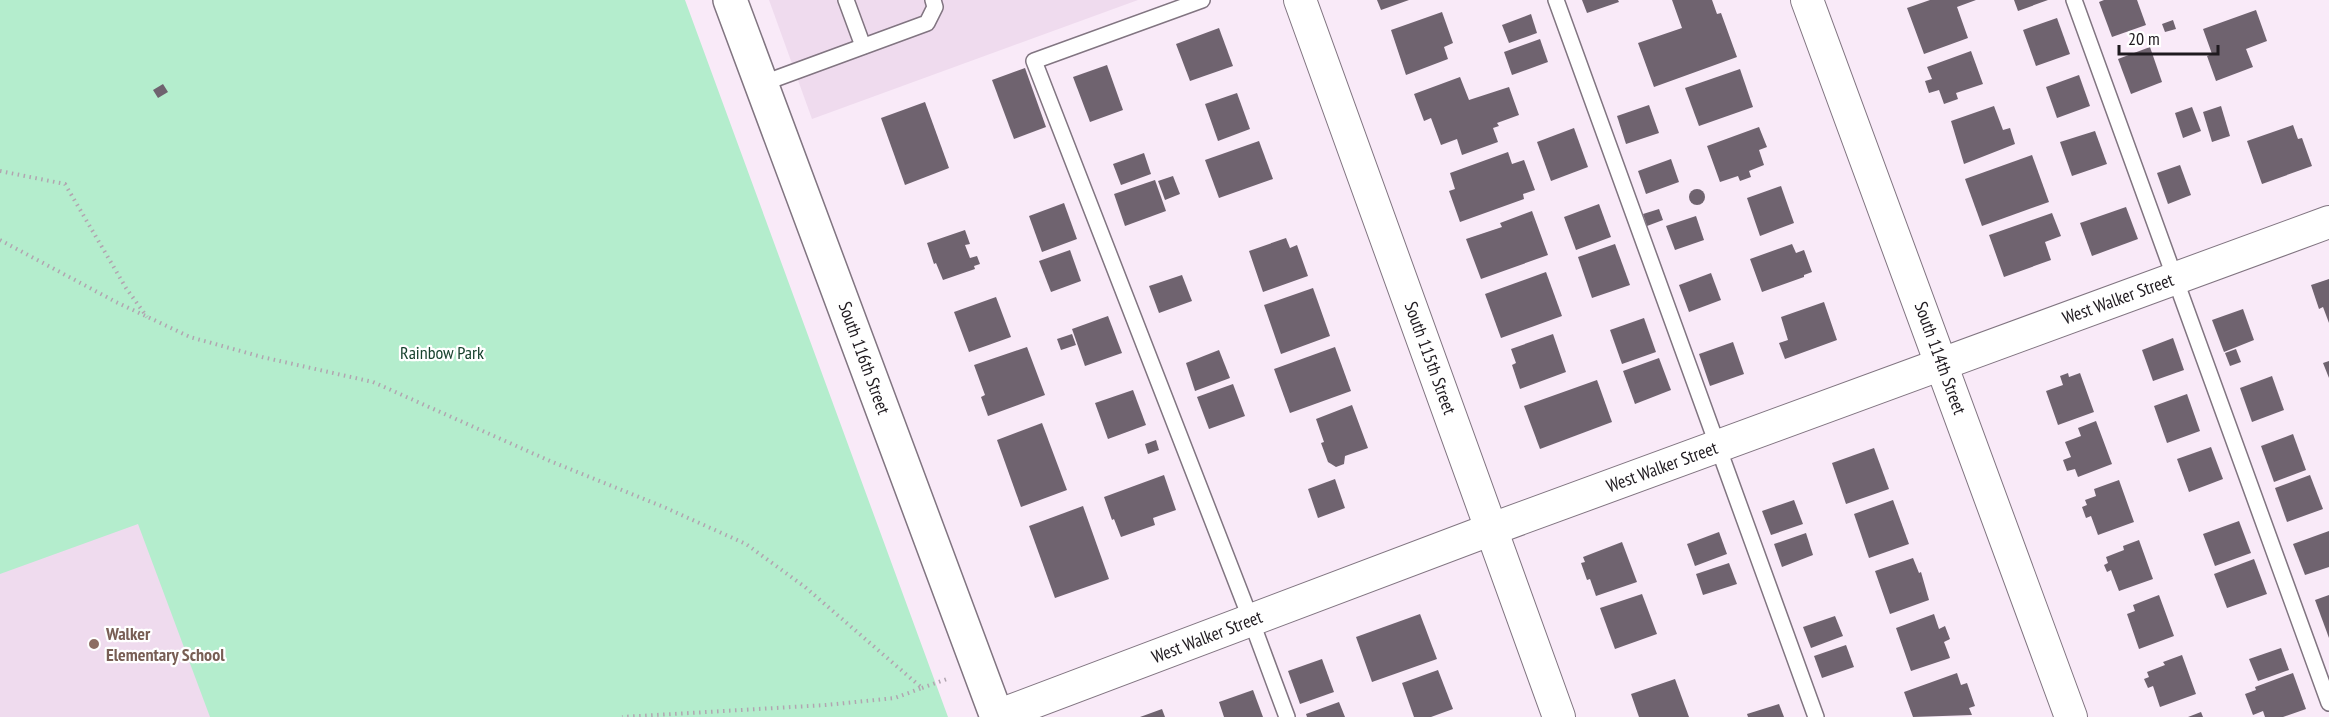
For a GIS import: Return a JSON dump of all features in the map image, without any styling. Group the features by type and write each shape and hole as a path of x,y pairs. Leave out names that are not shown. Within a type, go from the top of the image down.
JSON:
{"street":[{"name":"South 116th Street","path":"730,0 997,716"},
{"name":"South 115th Street","path":"1300,0 1559,717"},
{"name":"South 114th Street","path":"1807,0 1943,364 2071,717"},
{"name":"West Walker Street","path":"997,716 1492,529 2329,222"}],"lane":[{"path":"846,0 863,46"},
{"path":"761,84 927,23 935,7 933,0"},
{"path":"1202,0 1034,61 1287,717"},
{"path":"1556,0 1816,717"},
{"path":"2074,0 2329,704"}],"path":[{"path":"0,171 65,184 126,288 147,317"},
{"path":"0,240 190,337 262,357 373,382 550,461 666,508 746,544 805,587 922,688 895,698 826,705 622,717"}],"shaded area":[{"path":"769,0 1138,0 812,119"},
{"name":"Walker Elementary School","path":"141,518 214,717 0,717 0,571"}],"green space":[{"name":"Rainbow Park","path":"0,0 685,0 948,717 210,717 138,524 0,574"}],"building":[{"path":"1377,0 1409,0 1381,10"},
{"path":"1582,0 1618,0 1619,2 1587,13"},
{"path":"1672,0 1712,0 1717,14 1721,13 1737,57 1654,87 1638,43 1682,28"},
{"path":"1930,0 1976,0 1957,7 1968,38 1924,54 1907,8"},
{"path":"2014,0 2048,0 2018,11"},
{"path":"2137,0 2146,25 2112,37 2099,2"},
{"path":"2256,10 2267,41 2246,49 2253,67 2216,81 2207,56 2212,54 2203,29"},
{"path":"1442,12 1453,43 1444,47 1448,59 1406,75 1391,30"},
{"path":"1531,14 1537,33 1509,43 1502,25"},
{"path":"2057,18 2070,54 2036,66 2023,30"},
{"path":"2173,20 2176,29 2165,32 2162,24"},
{"path":"1219,28 1233,66 1190,81 1176,44"},
{"path":"1540,39 1548,62 1512,75 1504,52"},
{"path":"2150,47 2162,82 2131,94 2118,59"},
{"path":"1971,51 1983,84 1956,93 1958,99 1944,104 1939,90 1929,93 1925,81 1932,79 1927,67"},
{"path":"1107,65 1123,110 1090,122 1073,77"},
{"path":"1025,68 1046,127 1014,139 992,80"},
{"path":"1740,69 1753,107 1699,126 1685,88"},
{"path":"2079,75 2090,106 2057,118 2046,87"},
{"path":"1460,77 1469,100 1509,87 1519,115 1497,123 1499,126 1493,128 1498,142 1462,155 1457,139 1441,145 1431,118 1424,121 1414,94"},
{"path":"163,84 168,92 158,98 153,90"},
{"path":"1237,93 1250,129 1218,141 1205,104"},
{"path":"925,102 949,168 905,185 881,118"},
{"path":"1649,105 1659,133 1626,144 1617,116"},
{"path":"1994,106 2003,130 2010,128 2015,144 1964,164 1951,121"},
{"path":"2221,106 2230,136 2212,142 2203,112"},
{"path":"2192,107 2201,131 2183,138 2175,113"},
{"path":"2293,125 2298,139 2302,138 2312,166 2262,184 2247,141"},
{"path":"1759,127 1767,147 1759,150 1764,165 1749,171 1751,177 1740,181 1738,176 1720,182 1707,146"},
{"path":"1574,128 1588,167 1551,181 1537,142"},
{"path":"2095,131 2107,164 2072,176 2060,142"},
{"path":"1259,141 1273,179 1219,198 1205,160"},
{"path":"1508,152 1512,164 1524,160 1535,190 1523,194 1524,199 1460,222 1449,191 1455,189 1450,173"},
{"path":"1144,153 1151,174 1121,185 1113,164"},
{"path":"2032,155 2049,202 1982,226 1965,179"},
{"path":"1671,159 1679,182 1646,194 1638,171"},
{"path":"2180,165 2191,195 2168,204 2157,173"},
{"path":"1173,176 1180,194 1165,200 1158,181"},
{"path":"1155,180 1166,211 1125,226 1114,194"},
{"path":"1781,186 1794,223 1760,236 1747,198"},
{"path":"1697,189 1703,191 1705,197 1703,203 1697,205 1691,203 1689,197 1691,191"},
{"path":"1064,203 1077,239 1042,252 1029,216"},
{"path":"1599,204 1611,237 1576,250 1564,217"},
{"path":"2126,207 2138,239 2092,256 2080,223"},
{"path":"1659,209 1663,220 1647,226 1643,214"},
{"path":"1532,211 1548,255 1481,279 1466,239 1502,227 1500,223"},
{"path":"2052,213 2061,236 2045,242 2051,260 2004,277 1989,235"},
{"path":"1696,216 1704,240 1675,250 1666,226"},
{"path":"965,230 970,244 965,245 970,258 977,256 980,264 974,266 975,269 943,280 936,263 934,264 927,243"},
{"path":"1286,238 1290,248 1297,245 1308,276 1263,292 1249,251"},
{"path":"1615,244 1630,285 1592,298 1578,257"},
{"path":"1792,244 1796,253 1804,250 1812,272 1762,292 1750,259"},
{"path":"1070,250 1081,281 1051,292 1039,261"},
{"path":"1546,272 1562,316 1501,338 1485,294"},
{"path":"1711,273 1721,300 1689,312 1679,285"},
{"path":"1182,275 1192,301 1159,313 1149,286"},
{"path":"2329,279 2329,323 2323,307 2319,309 2311,285"},
{"path":"1313,288 1330,336 1281,354 1264,305"},
{"path":"996,297 1011,337 969,352 954,312"},
{"path":"1824,302 1837,340 1785,359 1779,343 1788,340 1781,317"},
{"path":"2243,309 2254,340 2224,352 2212,320"},
{"path":"1108,316 1122,353 1085,366 1072,329"},
{"path":"1644,318 1656,352 1622,364 1610,330"},
{"path":"1072,334 1076,345 1061,350 1057,339"},
{"path":"1553,334 1566,372 1520,389 1512,365 1516,363 1511,349"},
{"path":"2173,338 2184,370 2153,381 2142,350"},
{"path":"1733,342 1744,374 1710,386 1699,354"},
{"path":"1027,347 1045,395 988,416 981,397 985,395 974,365"},
{"path":"1335,347 1351,391 1290,413 1274,369"},
{"path":"2236,349 2241,362 2230,366 2225,353"},
{"path":"1219,350 1230,378 1195,391 1186,363"},
{"path":"1659,358 1671,390 1635,404 1623,371"},
{"path":"2329,361 2329,378 2323,363"},
{"path":"2068,373 2069,377 2080,373 2094,412 2058,425 2046,391 2063,385 2060,376"},
{"path":"2272,376 2284,410 2252,422 2240,388"},
{"path":"1597,380 1612,422 1540,449 1524,406"},
{"path":"1233,384 1245,416 1209,429 1197,397"},
{"path":"1133,390 1146,425 1108,439 1095,403"},
{"path":"2187,394 2200,431 2167,443 2154,406"},
{"path":"1352,405 1368,448 1345,456 1344,464 1336,467 1328,462 1316,419"},
{"path":"2096,421 2112,464 2078,477 2075,469 2067,471 2063,460 2071,457 2065,442 2081,436 2078,428"},
{"path":"1042,423 1067,490 1021,507 997,440"},
{"path":"2293,434 2306,470 2274,482 2261,446"},
{"path":"1156,440 1159,450 1148,454 1145,444"},
{"path":"2211,447 2223,479 2189,492 2177,459"},
{"path":"1874,448 1889,489 1846,504 1832,463"},
{"path":"1164,475 1176,510 1153,518 1155,525 1121,537 1104,497"},
{"path":"2310,475 2323,509 2287,522 2275,488"},
{"path":"1335,479 1345,508 1318,518 1308,489"},
{"path":"2119,480 2134,522 2098,535 2091,516 2086,518 2082,507 2087,505 2085,500 2096,496 2094,489"},
{"path":"1794,500 1803,524 1771,535 1762,511"},
{"path":"1893,500 1909,544 1869,558 1854,514"},
{"path":"1083,506 1109,579 1055,598 1029,526"},
{"path":"2239,521 2251,553 2215,566 2203,534"},
{"path":"2329,531 2329,567 2305,575 2293,544"},
{"path":"1719,532 1727,554 1695,566 1687,544"},
{"path":"1806,533 1813,555 1782,567 1774,544"},
{"path":"2139,540 2153,579 2119,591 2111,570 2107,572 2104,565 2108,563 2106,557 2124,550 2123,546"},
{"path":"1622,542 1637,582 1596,596 1581,563 1585,562 1583,557"},
{"path":"1913,558 1919,573 1921,572 1929,600 1890,614 1875,571"},
{"path":"2254,559 2267,594 2227,608 2214,574"},
{"path":"1729,563 1737,584 1703,595 1696,574"},
{"path":"1642,594 1657,634 1615,649 1600,608"},
{"path":"2159,595 2174,636 2139,649 2127,614 2135,611 2133,605"},
{"path":"2329,595 2329,638 2315,600"},
{"path":"1420,614 1437,659 1372,682 1356,637"},
{"path":"1934,614 1939,629 1945,626 1950,639 1944,642 1950,658 1911,671 1896,628"},
{"path":"1835,616 1843,636 1811,648 1803,627"},
{"path":"1846,645 1854,667 1822,678 1814,656"},
{"path":"2281,648 2289,670 2258,681 2249,659"},
{"path":"2182,655 2196,694 2160,707 2153,686 2148,688 2144,679 2149,677 2147,672 2165,665 2163,662"},
{"path":"1322,659 1334,692 1300,704 1288,671"},
{"path":"1438,670 1453,709 1431,717 1414,717 1402,683"},
{"path":"1957,673 1961,685 1967,683 1975,706 1969,708 1972,715 1913,717 1904,692"},
{"path":"2293,673 2306,709 2283,717 2265,717 2263,711 2253,715 2245,694 2256,690 2255,687"},
{"path":"1675,679 1689,717 1639,717 1631,694"},
{"path":"1253,690 1263,717 1224,717 1219,702"},
{"path":"1339,702 1345,717 1307,717 1306,714"},
{"path":"1779,704 1784,717 1748,717 1747,714"},
{"path":"1162,709 1165,717 1140,717"},
{"path":"2201,712 2203,717 2188,717"}],"place":[{"name":"Walker Elementary School","path":"94,644"}]}
